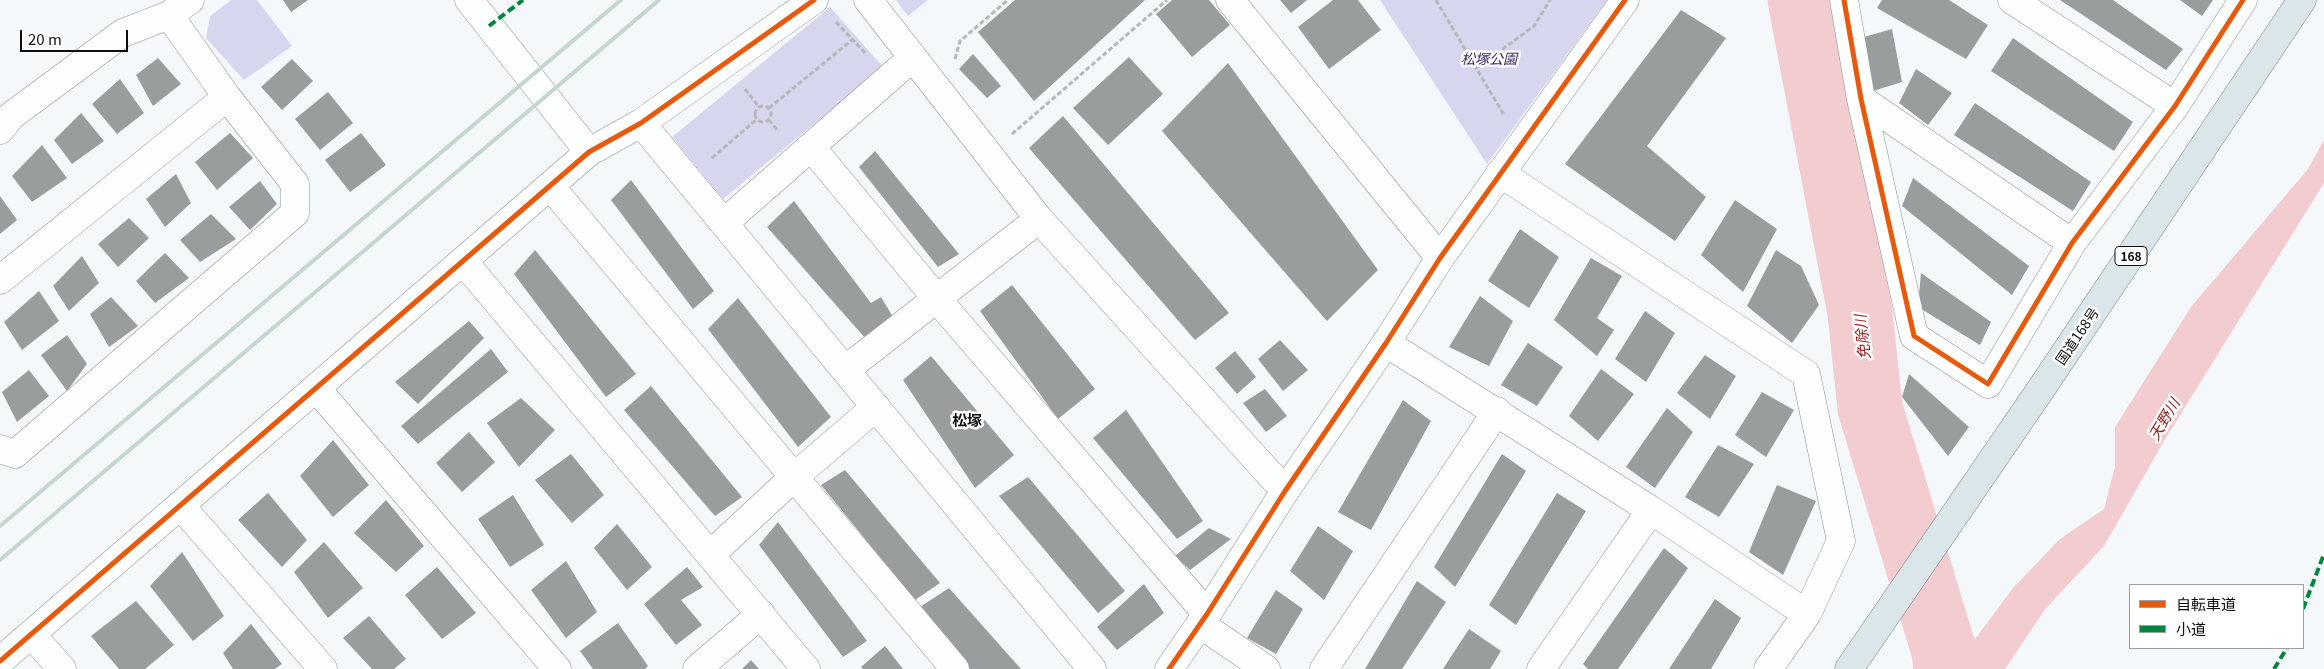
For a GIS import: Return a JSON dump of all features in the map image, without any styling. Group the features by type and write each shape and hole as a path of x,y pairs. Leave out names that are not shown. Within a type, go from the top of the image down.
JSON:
{"highway":[{"name":"国道168号","path":"1849,669 2302,0"}],"street":[{"path":"469,0 589,152"},
{"path":"0,661 589,152 641,123 814,0"},
{"path":"868,0 1039,219 1285,491"},
{"path":"1230,0 1440,258"},
{"path":"1169,669 1285,491 1386,343 1440,258 1624,0"},
{"path":"1844,0 1861,99 1914,336 1988,384 2072,243 2175,106 2243,0"},
{"path":"2012,0 2175,106"},
{"path":"0,130 11,116 123,33 180,7 227,97 296,184 295,213 15,454 0,449"},
{"path":"724,223 912,58"},
{"path":"0,280 227,97"},
{"path":"1861,99 2072,243"},
{"path":"641,123 1092,669"},
{"path":"811,147 1203,619 1266,669"},
{"path":"1500,173 1806,374 1840,541 1807,614 1768,669"},
{"path":"550,186 955,669"},
{"path":"845,370 1039,219"},
{"path":"463,261 806,669"},
{"path":"1386,343 1409,359 1498,411 1807,614"},
{"path":"316,388 557,669"},
{"path":"710,555 794,477 876,407"},
{"path":"1324,669 1498,411"},
{"path":"180,505 323,669"},
{"path":"1541,669 1651,510"},
{"path":"697,669 760,614"},
{"path":"32,634 62,669"}],"path":[{"path":"955,60 960,40 1008,0"},
{"path":"1008,137 1167,0"},
{"path":"1436,0 1478,67 1505,116"},
{"path":"1478,67 1534,26 1550,0"},
{"path":"834,20 871,60"},
{"path":"769,108 852,40"},
{"path":"741,85 759,107"},
{"path":"759,107 769,108 772,112 769,120 761,122 757,119 755,111 759,107"},
{"path":"709,161 757,119"}],"green space":[{"path":"231,0 257,0 292,46 244,80 206,38 210,16"},
{"path":"896,0 928,0 908,16"},
{"name":"松塚公園","path":"1380,0 1607,0 1487,164"},
{"path":"830,7 883,67 723,199 672,137"}],"water":[{"name":"天野川","path":"2324,140 2324,183 2164,441 2104,546 2046,608 2005,669 1921,669 1920,647 1927,633 1889,523 1879,473 1880,432 1955,637 1970,646 2013,588 2060,539 2104,509 2115,467 2115,427 2191,307 2308,169"}],"building":[{"path":"283,0 308,0 291,12"},
{"path":"1015,0 1145,0 1034,101 978,32"},
{"path":"1172,0 1209,0 1230,25 1192,57 1156,14"},
{"path":"1280,0 1307,0 1291,13"},
{"path":"1333,0 1358,0 1381,30 1329,69 1298,27"},
{"path":"1882,0 1949,0 1988,25 1966,59 1877,8"},
{"path":"2060,0 2113,0 2183,49 2166,70"},
{"path":"2180,0 2213,0 2202,16"},
{"path":"1681,10 1726,38 1647,146 1706,197 1675,241 1565,164"},
{"path":"1892,29 1902,82 1873,91 1864,37"},
{"path":"2013,38 2133,122 2114,151 1991,71"},
{"path":"973,54 1001,86 987,98 959,69"},
{"path":"1129,57 1163,94 1108,145 1073,108"},
{"path":"158,58 181,84 153,106 136,75"},
{"path":"292,59 313,81 282,110 261,87"},
{"path":"1228,63 1378,270 1327,321 1162,131"},
{"path":"1916,69 1952,93 1928,125 1899,103"},
{"path":"120,79 144,113 117,134 92,104"},
{"path":"328,92 353,123 320,150 295,119"},
{"path":"1975,103 2091,182 2073,211 1954,135"},
{"path":"81,113 104,141 72,164 54,140"},
{"path":"1063,116 1229,313 1195,340 1029,148"},
{"path":"230,133 253,158 217,190 195,162"},
{"path":"361,133 386,165 350,192 325,160"},
{"path":"42,145 67,178 32,202 12,176"},
{"path":"875,151 959,254 938,267 859,167"},
{"path":"176,174 191,203 165,227 146,199"},
{"path":"1913,178 2029,266 2012,295 1902,206"},
{"path":"631,180 714,291 693,309 611,200"},
{"path":"260,181 277,204 250,230 229,207"},
{"path":"0,196 17,220 0,234"},
{"path":"1735,200 1777,229 1743,292 1701,255"},
{"path":"794,201 871,303 881,297 893,317 866,339 767,227"},
{"path":"211,214 236,239 200,262 180,240"},
{"path":"129,218 149,238 118,267 98,244"},
{"path":"1520,229 1559,257 1529,308 1488,281"},
{"path":"535,250 636,374 606,397 514,274"},
{"path":"1776,250 1801,266 1819,305 1792,343 1747,306"},
{"path":"165,253 189,278 155,303 136,281"},
{"path":"82,256 99,283 69,311 53,286"},
{"path":"1591,258 1622,276 1597,318 1614,330 1597,356 1554,320"},
{"path":"1921,273 1991,322 1980,345 1918,307"},
{"path":"1012,285 1095,389 1058,419 980,311"},
{"path":"39,291 59,321 22,350 4,322"},
{"path":"1480,296 1513,321 1489,366 1449,347"},
{"path":"111,297 138,326 109,347 90,314"},
{"path":"738,298 831,417 798,447 708,329"},
{"path":"1645,311 1675,333 1646,382 1615,359"},
{"path":"469,321 484,338 418,404 395,382"},
{"path":"67,335 87,364 67,391 41,355"},
{"path":"1280,340 1308,370 1283,391 1258,359"},
{"path":"1528,343 1563,367 1537,406 1501,385"},
{"path":"491,349 508,372 418,444 401,426"},
{"path":"1235,351 1256,377 1237,394 1215,368"},
{"path":"1705,355 1736,376 1710,419 1677,393"},
{"path":"931,356 1014,455 975,488 903,380"},
{"path":"1601,369 1634,394 1598,441 1569,416"},
{"path":"29,370 49,396 17,422 2,392"},
{"path":"1909,374 1969,427 1948,456 1902,397"},
{"path":"651,386 742,497 715,516 624,410"},
{"path":"1265,389 1287,416 1266,432 1243,403"},
{"path":"1762,392 1794,410 1766,457 1735,435"},
{"path":"521,398 555,430 519,467 487,423"},
{"path":"1403,400 1431,421 1371,530 1338,512"},
{"path":"1667,408 1693,432 1655,488 1626,467"},
{"path":"1126,410 1203,521 1177,539 1093,438"},
{"path":"469,432 495,462 462,492 436,463"},
{"path":"333,440 369,485 333,517 300,476"},
{"path":"1718,445 1754,464 1719,517 1685,497"},
{"path":"571,454 604,495 572,523 535,480"},
{"path":"1502,454 1526,471 1455,587 1434,567"},
{"path":"845,470 940,583 915,600 821,485"},
{"path":"1028,477 1125,591 1098,613 999,496"},
{"path":"1777,485 1816,501 1783,575 1749,552"},
{"path":"268,493 307,540 282,567 238,520"},
{"path":"1557,493 1586,511 1516,625 1489,605"},
{"path":"513,495 544,545 510,567 478,519"},
{"path":"386,500 424,546 396,572 354,533"},
{"path":"778,522 867,641 843,657 759,545"},
{"path":"617,524 652,567 627,590 594,548"},
{"path":"1318,526 1353,551 1324,600 1290,571"},
{"path":"1209,528 1231,539 1190,570 1175,556"},
{"path":"324,542 363,588 328,618 294,572"},
{"path":"1664,548 1688,568 1618,669 1588,669 1583,664"},
{"path":"182,552 224,616 193,641 150,586"},
{"path":"566,561 597,612 566,638 531,590"},
{"path":"437,567 476,613 442,639 405,595"},
{"path":"687,567 703,587 681,600 702,625 676,645 644,604"},
{"path":"1417,581 1446,602 1402,669 1365,669"},
{"path":"1144,584 1164,613 1117,650 1097,627"},
{"path":"949,588 1021,669 970,669 920,607"},
{"path":"1276,590 1303,609 1276,654 1247,638"},
{"path":"1715,599 1741,618 1711,669 1669,669"},
{"path":"136,601 174,645 145,669 119,669 91,636"},
{"path":"369,616 406,659 394,669 372,669 343,638"},
{"path":"618,623 648,666 645,669 593,669 580,651"},
{"path":"251,624 282,664 275,669 233,669 223,653"},
{"path":"1469,629 1501,651 1490,669 1443,669"},
{"path":"885,646 903,669 863,669 861,667"},
{"path":"751,660 759,669 742,669"}],"waterway":[{"name":"免除川","path":"1800,0 1860,313 1870,408 1944,651 1946,669"}],"railway":[{"path":"0,526 621,0"},
{"path":"0,560 659,0"}],"marked path":[{"path":"489,26 523,0"},
{"path":"2304,606 2324,554"},
{"path":"2274,669 2286,649"}],"cycle path":[{"path":"0,661 589,152 641,123 814,0"},
{"path":"1169,669 1207,614 1285,491 1386,343 1440,258 1625,0"},
{"path":"1844,0 1861,99 1914,336 1988,384 2072,243 2175,106 2243,0"}],"district":[{"name":"松塚","path":"967,420"}]}
